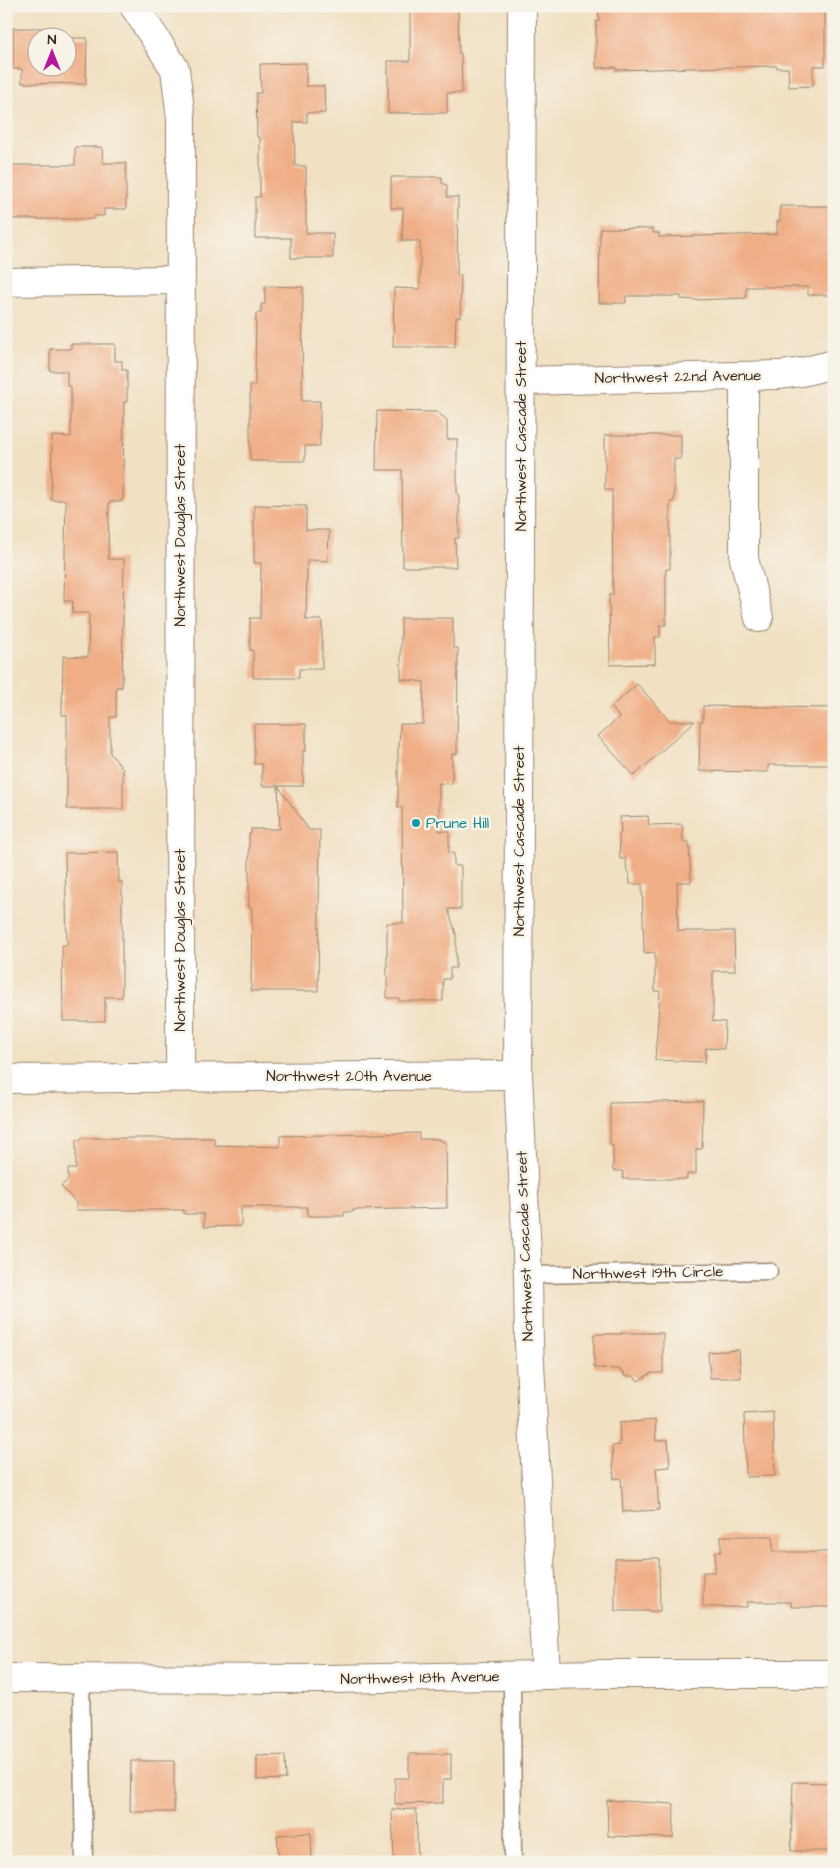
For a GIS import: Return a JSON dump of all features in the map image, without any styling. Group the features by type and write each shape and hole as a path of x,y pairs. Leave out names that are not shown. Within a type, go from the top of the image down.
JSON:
{"street":[{"name":"Northwest Douglas Street","path":"134,6 175,69 181,118 179,280 180,1076"},
{"name":"Northwest Cascade Street","path":"522,6 518,1075 528,1275 529,1343 546,1675"},
{"path":"6,282 179,280"},
{"name":"Northwest 22nd Avenue","path":"521,381 744,376 802,372 834,364"},
{"path":"744,376 744,559 759,618"},
{"name":"Northwest 20th Avenue","path":"6,1079 180,1076 518,1075"},
{"name":"Northwest 18th Avenue","path":"6,1678 330,1679 546,1675 834,1674"}],"lane":[{"name":"Northwest 19th Circle","path":"528,1275 769,1271"},
{"path":"512,1676 513,1862"},
{"path":"81,1678 84,1862"}],"building":[{"path":"410,6 458,6 462,93 447,93 447,113 388,113 388,61 410,61"},
{"path":"598,6 825,6 825,66 813,66 813,86 789,87 788,68 777,68 777,66 616,70 616,67 596,68 596,21 599,21"},
{"path":"13,28 28,28 28,78 78,78 78,38 87,38 86,84 22,83 22,69 13,69"},
{"path":"306,63 306,86 324,86 325,113 307,113 307,122 294,122 295,166 306,166 306,233 333,233 333,258 291,258 291,238 255,238 255,197 260,197 260,137 257,137 256,93 261,93 260,64"},
{"path":"75,147 102,147 103,163 126,163 126,209 104,209 104,216 94,216 94,219 6,219 6,165 75,165"},
{"path":"391,177 442,177 442,183 447,185 447,197 458,197 457,275 461,275 460,317 456,317 455,347 393,347 394,288 420,289 420,241 402,241 403,208 391,208"},
{"path":"780,206 833,206 833,295 808,295 808,287 746,287 746,298 695,300 681,299 681,296 626,296 626,303 599,303 600,228 653,229 653,233 659,233 659,237 777,234 777,221 780,221"},
{"path":"265,286 303,287 302,401 320,401 320,446 305,446 305,461 250,461 250,385 255,385 256,313 261,313 261,304 265,304"},
{"path":"71,344 115,344 115,361 122,361 122,370 127,370 127,402 124,402 123,498 121,502 109,502 108,559 124,559 122,687 116,687 116,717 110,717 110,753 123,769 123,809 67,809 67,715 62,715 63,656 88,657 89,613 72,613 73,601 64,601 66,500 51,500 52,436 71,437 71,386 67,386 67,371 50,371 50,349 71,349"},
{"path":"377,411 437,412 447,420 447,439 457,439 459,538 455,538 456,567 403,567 402,470 376,470"},
{"path":"605,435 681,435 681,459 674,459 674,502 670,502 670,569 666,569 666,625 660,625 660,637 655,637 655,664 610,665 609,595 613,595 612,490 605,490"},
{"path":"254,505 306,506 306,530 329,530 328,561 307,560 306,620 322,620 322,669 299,669 299,678 253,678 253,650 250,650 250,618 260,618 261,563 254,563"},
{"path":"401,618 453,618 453,648 458,648 457,754 452,754 452,784 439,783 439,831 449,831 449,853 454,853 454,866 461,866 461,909 448,909 456,934 456,968 450,968 450,979 443,979 443,1001 399,1001 399,998 387,998 387,923 403,923 402,807 398,807 400,724 423,724 424,682 401,679"},
{"path":"637,684 670,721 695,721 634,776 598,736 619,717 611,707"},
{"path":"703,706 834,708 834,765 768,765 768,772 699,771 700,721 703,721"},
{"path":"254,724 306,724 306,751 303,751 303,786 262,786 262,764 254,764"},
{"path":"278,786 309,830 320,830 318,991 251,991 252,908 249,908 249,834 251,834 251,829 280,829"},
{"path":"648,816 649,825 682,824 683,842 689,842 691,882 677,882 678,931 734,931 735,971 713,971 713,1021 725,1022 724,1049 706,1048 705,1062 655,1060 660,991 655,991 655,952 644,953 642,884 630,884 626,859 620,859 619,833 621,833 620,817"},
{"path":"118,852 119,882 122,882 122,997 105,997 105,1021 63,1021 62,945 67,945 65,853"},
{"path":"703,1101 702,1149 696,1149 696,1174 687,1174 687,1179 623,1179 623,1171 613,1171 613,1145 610,1145 610,1103"},
{"path":"419,1133 419,1139 438,1139 446,1143 447,1208 353,1210 353,1212 344,1212 344,1216 307,1216 307,1207 241,1207 241,1226 204,1227 204,1214 184,1214 184,1210 76,1210 76,1203 61,1186 68,1180 68,1169 76,1169 76,1140 81,1140 81,1138 214,1138 215,1145 280,1147 280,1136"},
{"path":"663,1333 663,1373 651,1373 638,1381 633,1376 624,1376 624,1372 620,1372 620,1369 594,1368 594,1334"},
{"path":"739,1350 741,1378 710,1378 708,1352"},
{"path":"773,1412 775,1476 746,1477 744,1414"},
{"path":"655,1420 656,1441 668,1440 670,1467 656,1468 659,1510 623,1512 621,1478 614,1479 612,1446 620,1445 619,1423"},
{"path":"721,1536 773,1536 773,1552 833,1552 834,1607 791,1607 791,1602 747,1602 747,1607 703,1607 703,1572 715,1572 715,1552 721,1552"},
{"path":"659,1558 660,1611 615,1611 615,1559"},
{"path":"409,1754 451,1754 451,1779 443,1779 443,1803 395,1804 395,1778 409,1778"},
{"path":"285,1755 286,1779 257,1780 257,1756"},
{"path":"131,1761 174,1761 174,1812 130,1812"},
{"path":"793,1782 832,1783 834,1785 834,1851 791,1851"},
{"path":"607,1800 674,1804 673,1838 608,1836"},
{"path":"416,1809 418,1862 394,1862 392,1810"},
{"path":"311,1833 312,1862 279,1862 277,1835"}],"place":[{"name":"Prune Hill","path":"416,823"}]}
